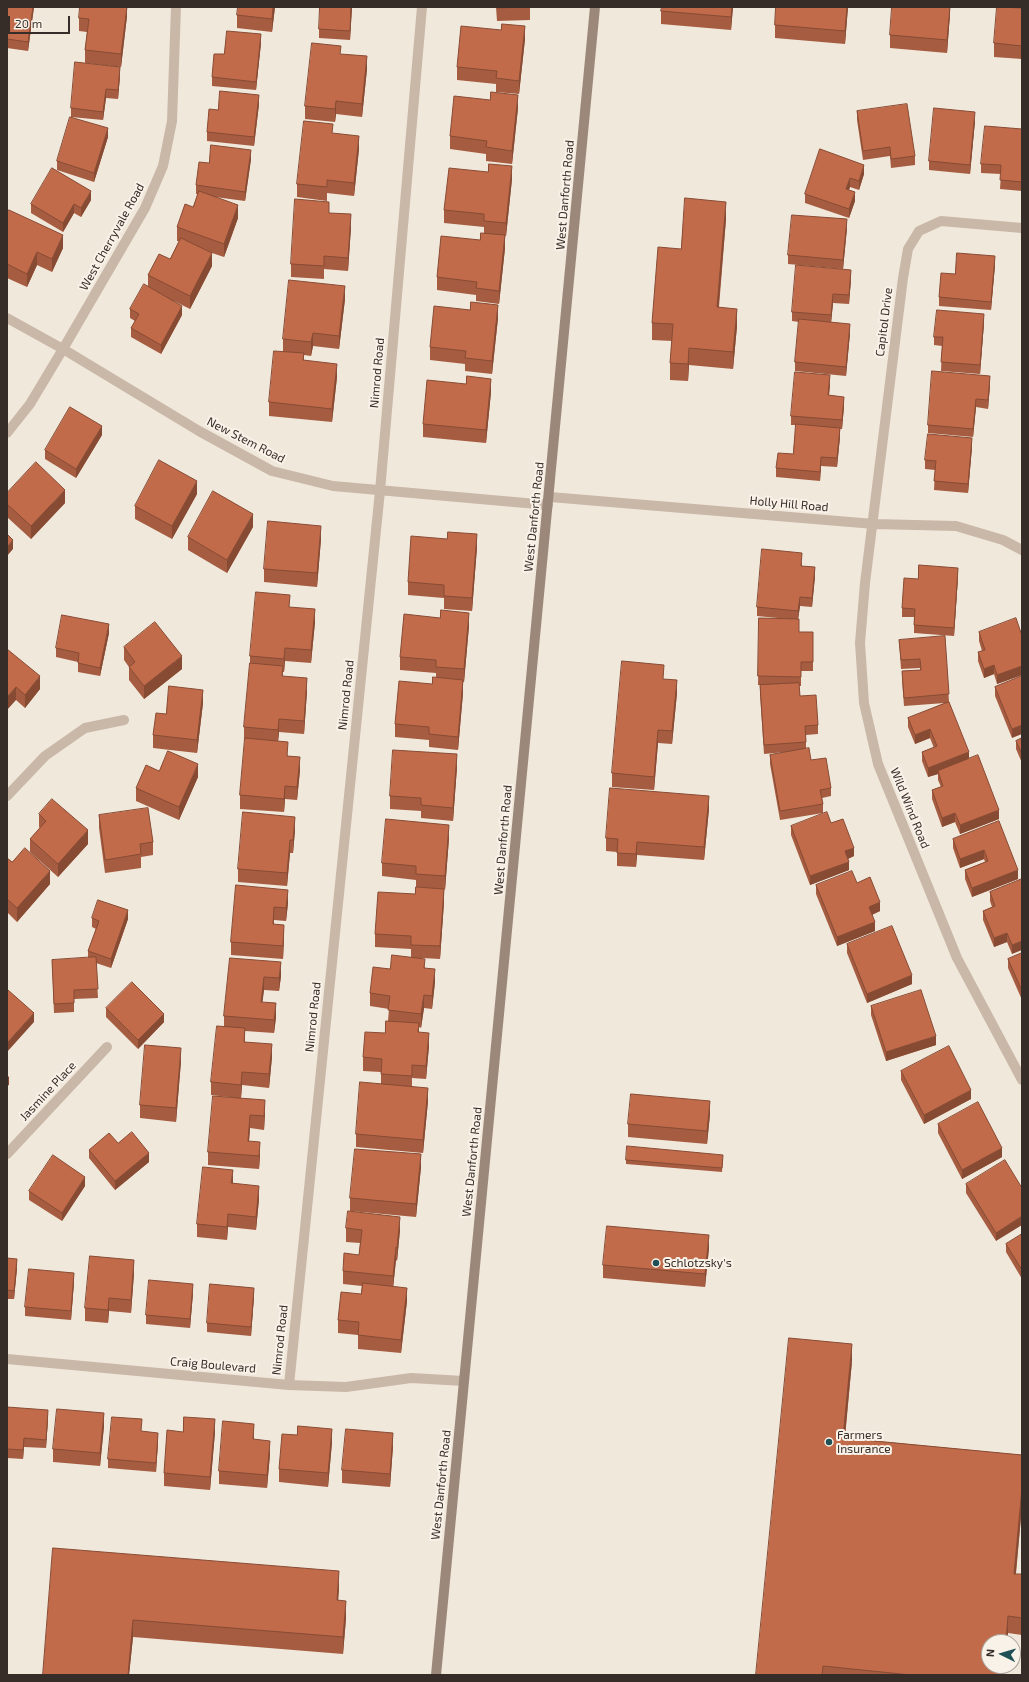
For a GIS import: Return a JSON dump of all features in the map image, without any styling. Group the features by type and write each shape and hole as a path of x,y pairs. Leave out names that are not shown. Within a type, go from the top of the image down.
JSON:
{"main road":[{"name":"West Danforth Road","path":"436,1675 595,7"}],"street":[{"name":"West Cherryvale Road","path":"7,433 30,404 63,349 145,208 163,166 172,121 176,7"},
{"name":"Nimrod Road","path":"289,1385 380,491 422,7"},
{"name":"Capitol Drive","path":"874,524 901,293 908,249 919,231 941,221 1022,228"},
{"name":"New Stem Road","path":"7,318 63,349 199,431 272,471 333,486 380,491 549,500"},
{"name":"Holly Hill Road","path":"549,500 874,524 956,526 1003,540 1022,550"},
{"name":"Wild Wind Road","path":"874,524 865,583 860,643 864,703 878,764 956,958 1022,1080"},
{"path":"7,796 45,756 85,728 124,720"},
{"name":"Jasmine Place","path":"7,1154 108,1046"},
{"name":"Craig Boulevard","path":"7,1359 289,1385 346,1387 411,1378 464,1381"}],"building":[{"path":"7,7 33,7 28,42 7,39"},
{"path":"80,7 127,7 121,54 85,50 89,19 79,18"},
{"path":"238,7 273,7 272,19 237,15"},
{"path":"320,7 351,7 350,31 319,29"},
{"path":"497,7 530,7 497,8"},
{"path":"662,7 732,7 731,17 661,11"},
{"path":"776,7 847,7 845,31 775,25"},
{"path":"892,7 950,7 947,40 890,35"},
{"path":"997,7 1022,8 1022,46 994,43"},
{"path":"502,24 525,26 519,81 496,78 497,71 457,67 461,26 501,30"},
{"path":"227,31 261,34 256,82 212,77 214,54 224,54"},
{"path":"312,43 341,46 340,54 367,56 362,104 336,101 335,109 305,106"},
{"path":"75,62 120,67 118,90 106,89 103,112 71,108"},
{"path":"220,91 259,95 254,137 207,132 209,109 218,110"},
{"path":"491,92 518,95 512,151 486,147 487,141 450,136 454,96 490,100"},
{"path":"907,104 915,156 891,159 890,147 863,151 857,111"},
{"path":"934,108 975,112 970,165 929,161"},
{"path":"70,117 108,128 94,173 57,161"},
{"path":"304,121 333,124 332,133 359,136 354,183 327,180 327,187 297,184"},
{"path":"985,126 1022,129 1022,182 1000,180 1001,165 981,164"},
{"path":"211,145 251,150 245,192 196,185 199,162 209,163"},
{"path":"820,149 864,165 859,181 850,178 846,189 855,192 849,209 805,194"},
{"path":"489,164 512,166 506,223 484,221 484,214 444,210 449,168 488,172"},
{"path":"52,168 91,191 81,208 74,204 63,223 31,204"},
{"path":"199,191 238,205 224,244 177,227 185,204 193,207"},
{"path":"685,198 726,202 717,307 737,309 733,352 689,348 688,364 670,363 673,324 652,323 658,247 681,249"},
{"path":"295,199 329,202 329,213 351,214 348,258 324,256 324,266 291,264"},
{"path":"9,210 63,235 52,259 37,252 27,274 7,264 7,214"},
{"path":"792,215 847,219 843,260 788,255"},
{"path":"481,233 505,235 499,291 476,288 477,282 437,277 441,236 480,240"},
{"path":"181,238 212,253 190,296 148,275 159,254 170,259"},
{"path":"957,253 995,256 991,302 939,297 941,273 955,274"},
{"path":"796,265 851,270 849,295 833,294 831,315 792,312"},
{"path":"289,280 345,286 339,336 313,333 311,342 283,339"},
{"path":"144,284 182,306 161,345 131,328 139,314 130,309"},
{"path":"471,302 498,305 492,361 465,358 466,351 430,347 434,306 470,310"},
{"path":"937,310 984,314 980,365 941,362 943,337 934,337"},
{"path":"799,319 850,324 846,367 795,362"},
{"path":"274,351 304,353 303,360 337,364 332,409 269,402"},
{"path":"932,371 990,376 988,400 976,399 973,429 928,425"},
{"path":"795,372 830,375 828,395 844,397 842,420 791,416"},
{"path":"467,376 491,379 486,430 423,424 427,380 466,384"},
{"path":"70,407 102,426 76,469 45,450"},
{"path":"796,424 840,428 837,458 821,457 820,472 776,468 778,453 793,454"},
{"path":"928,434 972,438 968,484 934,481 936,461 925,460"},
{"path":"159,460 197,481 172,526 135,506"},
{"path":"36,462 65,490 31,526 7,504 7,493"},
{"path":"213,491 253,514 227,560 188,537"},
{"path":"268,521 321,526 317,573 264,569"},
{"path":"448,532 477,534 472,598 444,596 444,585 408,582 411,536 447,539"},
{"path":"7,534 13,540 7,547"},
{"path":"762,549 802,553 801,566 815,567 812,598 800,597 798,611 757,607"},
{"path":"919,565 958,568 954,628 914,625 915,609 902,608 904,578 918,579"},
{"path":"256,592 290,595 289,607 315,609 311,650 285,648 284,659 250,656"},
{"path":"441,610 469,613 464,669 436,667 436,660 400,657 404,614 440,618"},
{"path":"62,615 109,624 100,668 78,663 79,653 56,648"},
{"path":"759,618 799,619 799,632 813,632 813,662 801,662 801,677 758,676"},
{"path":"1016,618 1022,636 1022,666 997,675 994,665 984,669 978,652 985,650 979,632"},
{"path":"155,622 182,656 144,686 129,667 135,662 124,647"},
{"path":"945,636 949,694 904,698 902,671 921,670 920,659 901,660 899,640"},
{"path":"7,649 40,676 25,695 16,687 7,697"},
{"path":"622,661 664,665 663,679 677,680 672,731 658,730 654,777 612,773"},
{"path":"250,663 283,666 282,676 307,678 304,721 279,719 278,730 244,727"},
{"path":"1022,676 1022,725 1012,729 995,687"},
{"path":"433,677 463,680 458,737 429,734 429,727 395,724 399,681 432,684"},
{"path":"799,683 800,696 816,695 818,725 805,726 806,742 764,745 760,685"},
{"path":"169,686 203,690 197,740 153,735 156,713 166,714"},
{"path":"949,702 969,752 928,768 922,752 937,746 930,729 915,735 908,718"},
{"path":"245,738 288,742 287,756 300,757 297,787 285,786 284,799 240,795"},
{"path":"1022,738 1022,754 1016,741"},
{"path":"809,748 811,760 826,758 831,788 820,790 823,804 780,811 770,755"},
{"path":"393,750 457,754 453,808 421,805 421,798 390,796"},
{"path":"168,751 198,764 179,807 136,788 146,765 159,771"},
{"path":"978,755 999,810 960,825 955,813 942,818 932,790 943,786 938,771"},
{"path":"610,788 709,796 704,847 637,842 636,854 617,853 618,839 606,838"},
{"path":"52,799 88,830 58,864 30,839 46,821 39,814"},
{"path":"148,808 153,842 140,844 141,854 105,860 99,815"},
{"path":"243,812 295,817 293,840 290,840 287,873 238,869"},
{"path":"827,812 831,823 843,819 854,848 845,851 849,862 810,876 791,826"},
{"path":"386,819 449,825 445,876 416,874 416,866 382,863"},
{"path":"999,821 1018,870 972,888 965,870 988,861 984,850 960,859 953,839"},
{"path":"25,848 50,871 17,908 7,899 7,858 12,862"},
{"path":"852,871 857,883 870,877 880,902 869,907 875,922 837,937 816,885"},
{"path":"1022,879 1022,941 1012,945 1007,933 994,938 983,911 995,906 990,892"},
{"path":"236,885 288,890 286,908 274,907 273,924 284,925 283,946 231,942"},
{"path":"416,887 444,889 440,946 411,945 411,936 375,934 378,892 415,894"},
{"path":"98,900 128,910 111,959 88,951 99,921 92,918"},
{"path":"892,926 912,975 867,994 847,944"},
{"path":"1022,953 1022,991 1008,959"},
{"path":"392,955 425,959 424,968 435,969 432,996 424,995 421,1014 388,1010 390,996 370,993 373,967 390,969"},
{"path":"96,957 98,989 74,990 74,1003 54,1004 52,960"},
{"path":"230,958 281,962 279,978 264,977 261,1002 276,1003 274,1020 224,1016"},
{"path":"132,982 164,1014 138,1040 106,1008"},
{"path":"7,990 34,1013 7,1043"},
{"path":"921,990 936,1036 886,1052 871,1006"},
{"path":"386,1021 419,1023 418,1032 429,1033 426,1066 412,1065 412,1076 381,1074 382,1059 363,1057 365,1032 385,1033"},
{"path":"217,1026 245,1028 244,1042 272,1044 269,1074 242,1072 241,1085 211,1082"},
{"path":"145,1045 181,1048 176,1108 140,1105"},
{"path":"949,1046 971,1090 924,1115 901,1071"},
{"path":"360,1082 428,1088 423,1140 356,1134"},
{"path":"631,1094 710,1101 707,1131 628,1124"},
{"path":"213,1096 265,1100 264,1116 250,1115 248,1141 260,1142 259,1156 208,1152"},
{"path":"978,1102 1002,1148 962,1170 938,1124"},
{"path":"132,1132 149,1153 115,1181 89,1150 109,1133 118,1143"},
{"path":"627,1146 723,1155 722,1168 626,1160"},
{"path":"355,1149 421,1154 416,1204 350,1198"},
{"path":"53,1155 85,1177 62,1213 29,1191"},
{"path":"1005,1160 1022,1188 1022,1216 996,1233 966,1184"},
{"path":"203,1167 233,1170 231,1183 259,1186 256,1217 228,1214 227,1227 197,1224"},
{"path":"348,1211 400,1217 393,1276 343,1271 344,1253 359,1255 362,1230 346,1228"},
{"name":"Schlotzsky's","path":"607,1226 709,1235 705,1274 603,1265"},
{"path":"1022,1234 1022,1270 1006,1244"},
{"path":"90,1256 134,1260 131,1300 109,1298 108,1310 85,1308"},
{"path":"7,1258 17,1259 14,1291 7,1290"},
{"path":"29,1269 74,1273 71,1311 25,1307"},
{"path":"149,1280 193,1284 190,1319 146,1315"},
{"path":"363,1283 407,1288 401,1340 358,1335 359,1322 338,1320 341,1292 361,1294"},
{"path":"210,1284 254,1288 251,1327 207,1323"},
{"path":"789,1338 852,1344 843,1438 1022,1455 1022,1488 1014,1574 1022,1574 1022,1618 1008,1616 1007,1634 981,1634 981,1674 1002,1675 911,1675 823,1666 822,1675 756,1675"},
{"path":"7,1407 48,1410 46,1440 24,1438 23,1450 7,1449"},
{"path":"57,1409 104,1413 100,1453 53,1449"},
{"path":"112,1417 142,1419 141,1431 158,1433 156,1463 108,1459"},
{"path":"184,1417 215,1419 210,1477 164,1473 167,1430 183,1432"},
{"path":"223,1421 254,1424 253,1439 270,1441 267,1475 219,1471"},
{"path":"298,1426 332,1429 328,1473 279,1469 282,1434 297,1435"},
{"path":"346,1429 393,1433 390,1474 342,1470"},
{"path":"53,1548 339,1571 337,1600 346,1601 343,1637 133,1620 128,1675 43,1675"}],"place":[{"name":"Schlotzsky's","path":"656,1263"},
{"name":"Farmers Insurance","path":"829,1442"}]}
